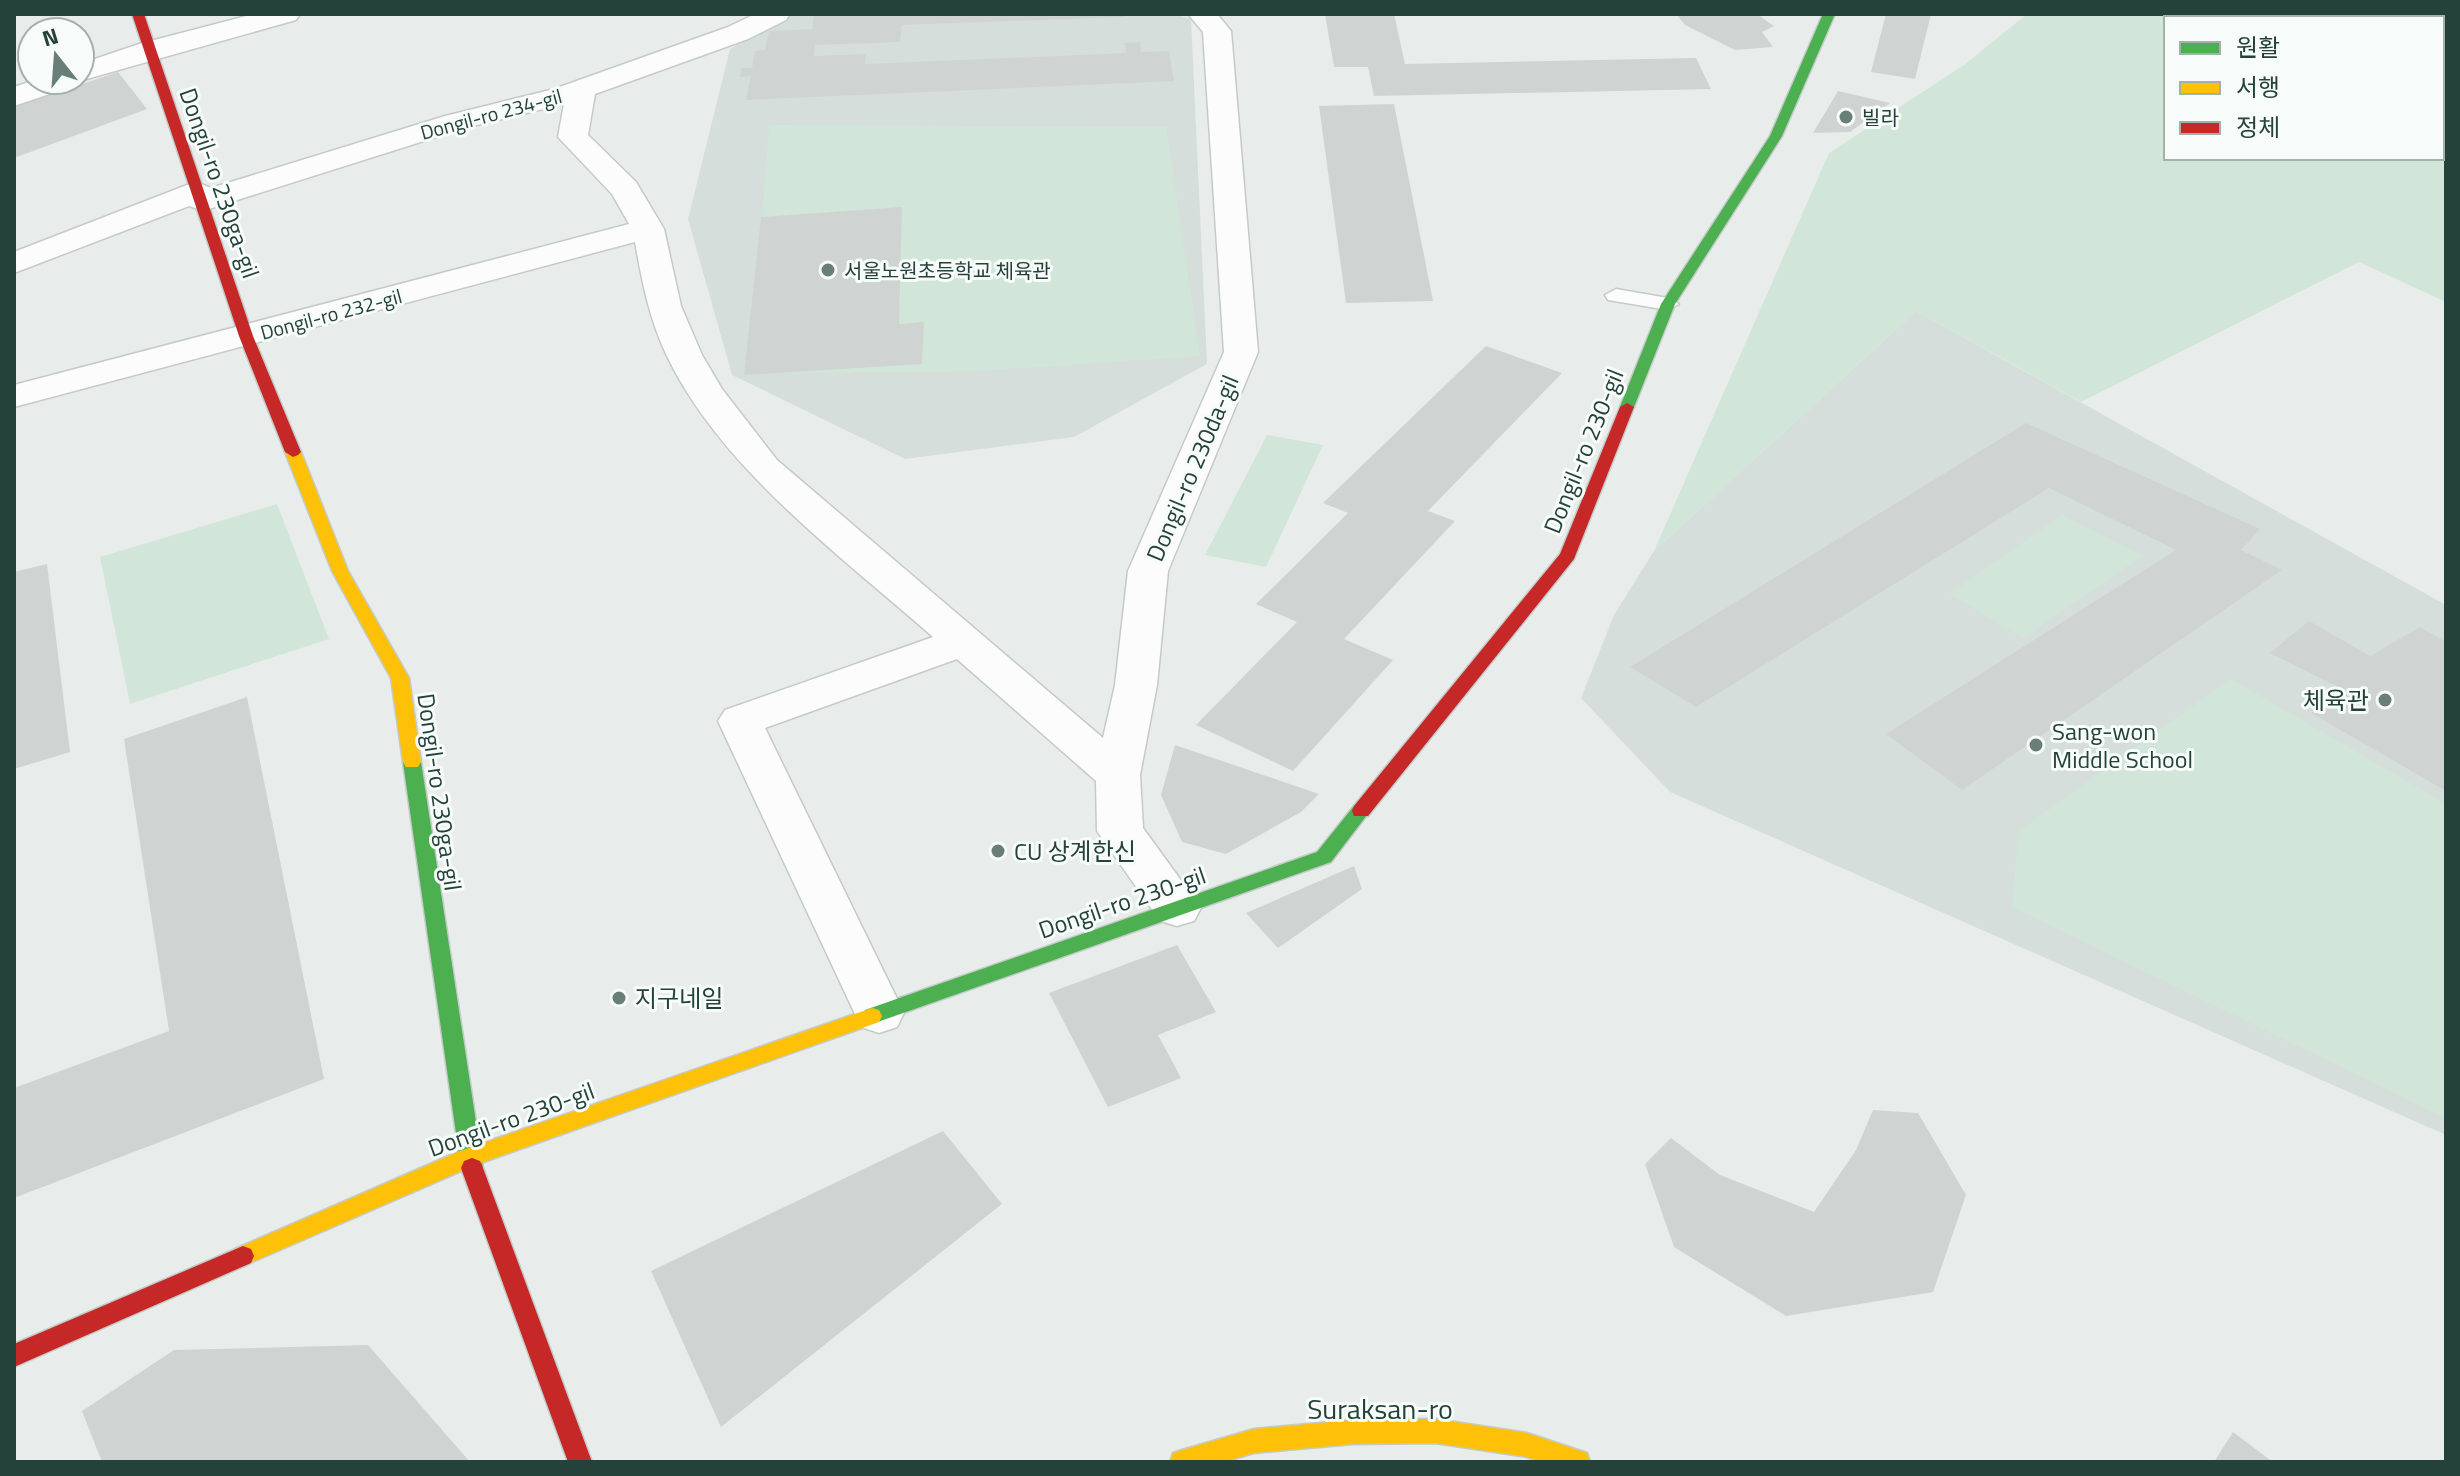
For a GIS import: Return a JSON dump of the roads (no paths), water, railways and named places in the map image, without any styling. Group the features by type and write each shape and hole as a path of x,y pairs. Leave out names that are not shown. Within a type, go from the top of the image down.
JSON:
{"street":[{"name":"Dongil-ro 230ga-gil","path":"138,14 246,336 340,571 400,678 468,1158 580,1462"},
{"path":"96,68 149,50 286,14"},
{"name":"Dongil-ro 234-gil","path":"14,263 199,197 581,88 738,33 776,14"},
{"name":"Dongil-ro 230da-gil","path":"1177,908 1120,831 1118,775 1136,685 1148,571 1241,352 1217,31 1202,14"},
{"name":"Dongil-ro 230-gil","path":"14,1356 468,1158 1324,857 1568,555 1668,304 1776,136 1829,14"},
{"path":"581,88 573,137 625,189 648,229 664,306 684,355 707,393 764,468 1118,775"},
{"name":"Dongil-ro 232-gil","path":"14,396 648,229"},
{"path":"879,1013 740,721 964,641"},
{"name":"Suraksan-ro","path":"1182,1462 1254,1441 1353,1432 1435,1431 1527,1445 1578,1462"}],"lane":[{"path":"1616,295 1668,304"}],"place":[{"name":"빌라","path":"1846,117"},
{"name":"서울노원초등학교 체육관","path":"828,270"},
{"name":"체육관","path":"2385,700"},
{"name":"Sang-won Middle School","path":"2036,745"},
{"name":"CU 상계한신","path":"998,851"},
{"name":"지구네일","path":"619,998"}]}
